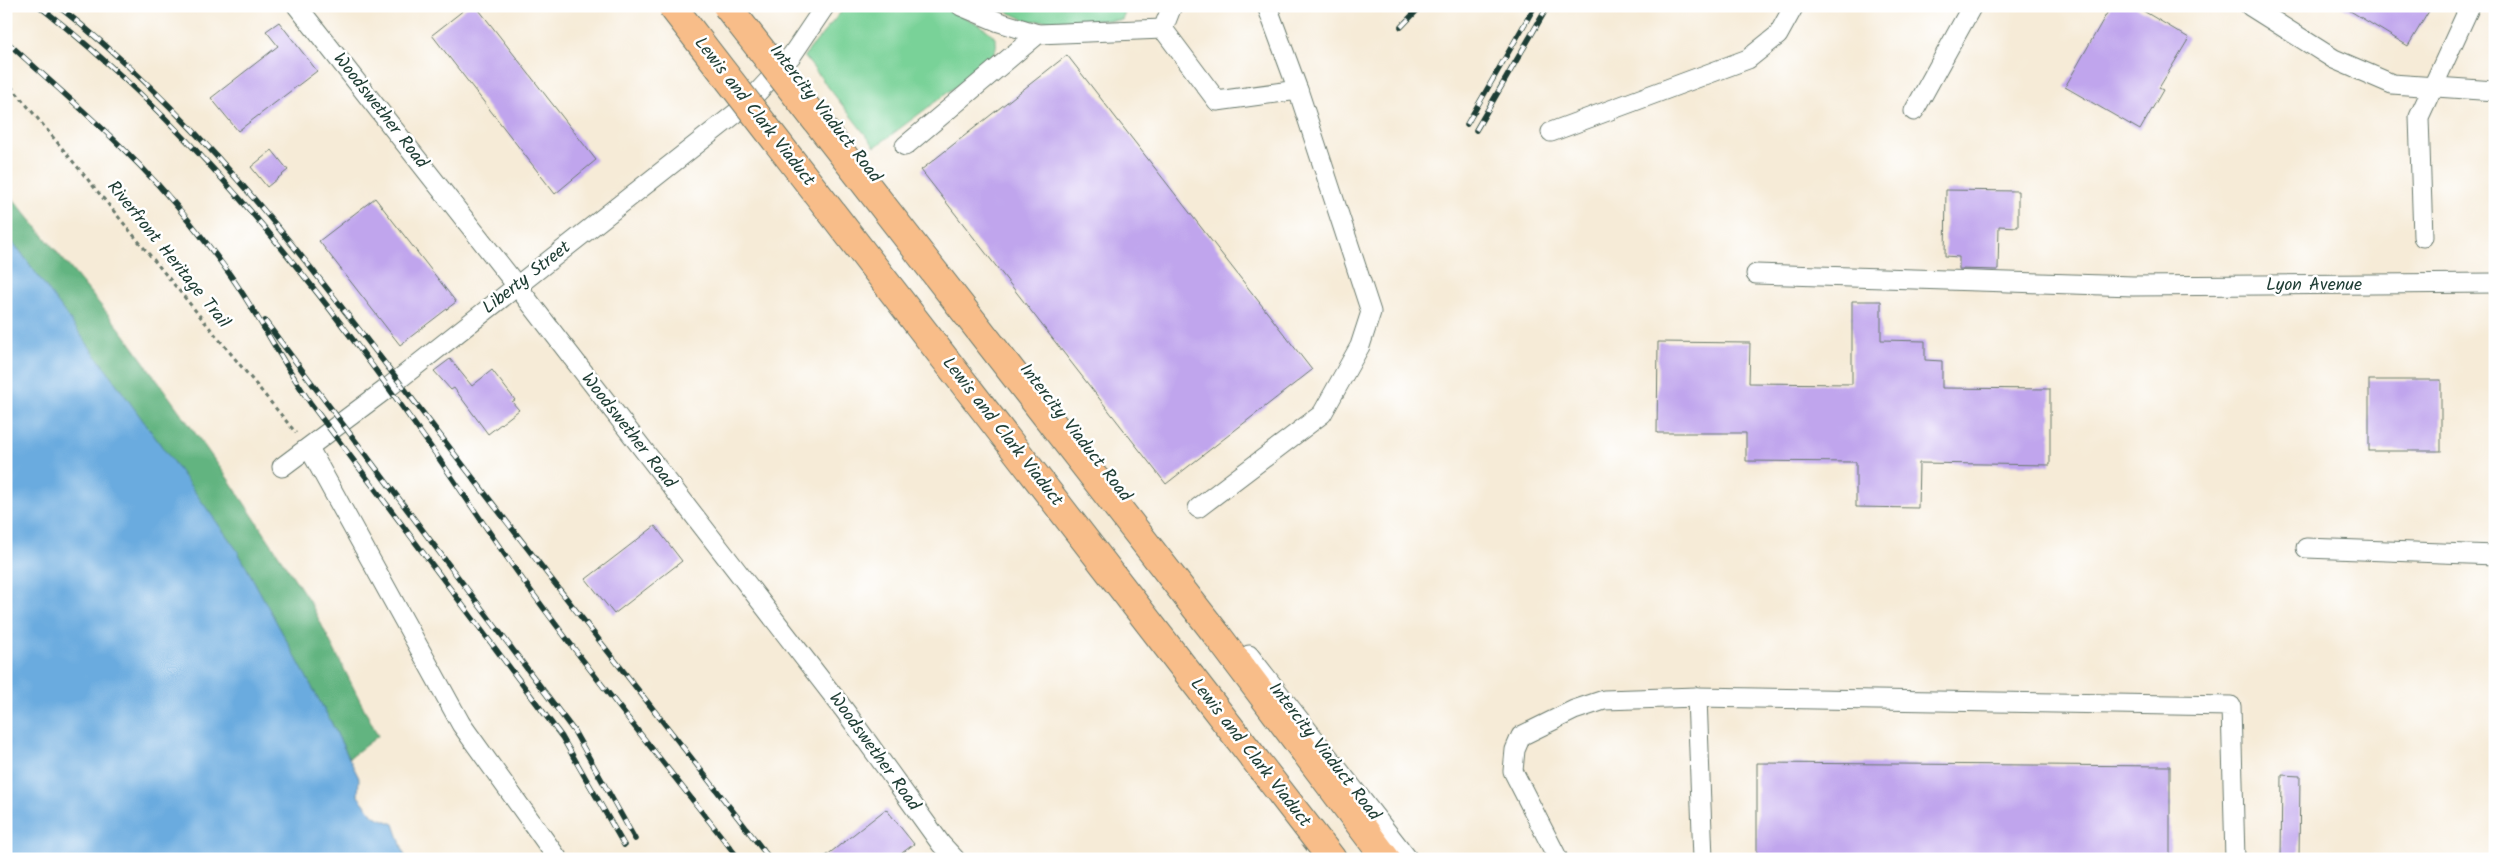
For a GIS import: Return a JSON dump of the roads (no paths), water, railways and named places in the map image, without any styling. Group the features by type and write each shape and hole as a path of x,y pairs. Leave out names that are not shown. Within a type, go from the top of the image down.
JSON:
{"highway":[{"name":"Lewis and Clark Viaduct","path":"672,6 1332,859"},
{"path":"727,6 1217,635 1386,859"}],"street":[{"name":"Woodswether Road","path":"297,6 517,286 845,711 941,844 955,859"},
{"name":"Intercity Viaduct Road","path":"742,6 1408,859"},
{"name":"Liberty Street","path":"282,467 517,286 744,106 785,63 825,6"},
{"path":"961,6 998,22 1038,34 1163,29"},
{"path":"1163,29 1172,6"},
{"path":"1198,508 1322,414 1360,346 1371,312 1298,90 1268,6"},
{"path":"1551,132 1748,59 1778,35 1794,6"},
{"path":"1914,112 1972,6"},
{"path":"2250,6 2334,59 2392,84 2495,91"},
{"path":"2423,238 2419,117 2470,6"},
{"path":"1163,29 1217,101 1298,90"},
{"path":"905,146 1038,34"},
{"name":"Lyon Avenue","path":"1756,274 2133,286 2495,283"},
{"path":"309,448 461,724 558,859"},
{"path":"2306,548 2495,555"},
{"path":"1697,697 1703,859"},
{"path":"1558,859 1513,771 1515,750 1521,736 1574,710 1604,700 1697,697 2231,706 2234,859"}],"water":[{"path":"6,235 20,251 237,550 330,720 359,778 358,796 374,816 394,824 406,859 6,859"}],"railway":[{"path":"39,6 145,98 194,148 286,254 372,365 508,559 564,635 739,859"},
{"path":"58,6 112,51 163,99 257,202 345,311 514,532 770,859"},
{"path":"1401,27 1421,6"},
{"path":"1467,124 1535,6"},
{"path":"1476,130 1548,6"},
{"path":"6,41 78,106 147,173 169,196 213,251 245,297 311,404 562,737 624,845"},
{"path":"265,321 574,731 635,839"}]}
